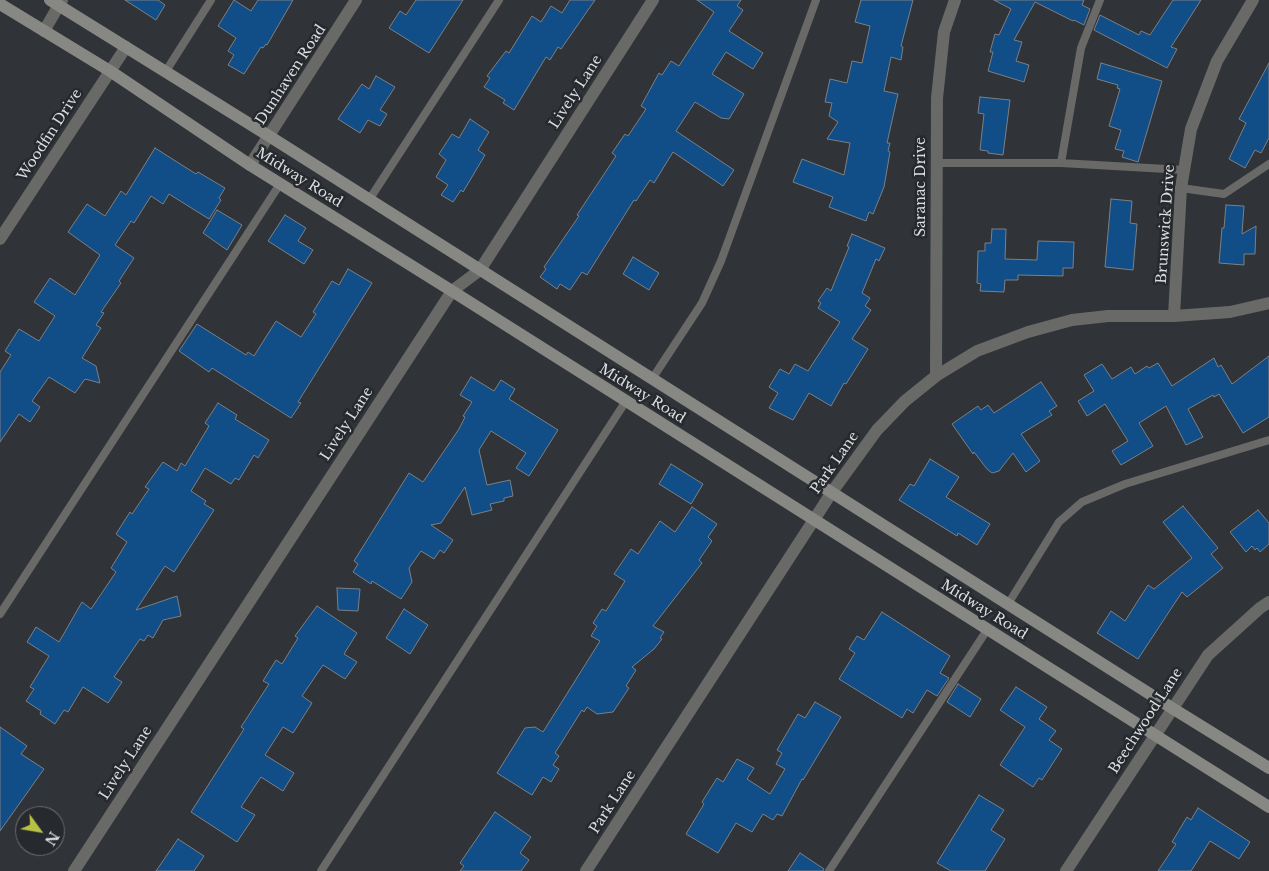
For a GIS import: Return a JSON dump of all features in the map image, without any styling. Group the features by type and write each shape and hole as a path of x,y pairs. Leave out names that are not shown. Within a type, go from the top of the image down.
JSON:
{"main road":[{"name":"Midway Road","path":"57,2 1269,768"},
{"name":"Midway Road","path":"0,4 110,71 280,184 1269,807"}],"street":[{"name":"Dunhaven Road","path":"250,165 356,0"},
{"name":"Lively Lane","path":"74,871 452,291 480,270 653,0"},
{"name":"Saranac Drive","path":"936,376 936,98 944,32 955,0"},
{"name":"Brunswick Drive","path":"1174,316 1181,188 1191,128 1217,61 1253,0"},
{"path":"44,31 57,2"},
{"name":"Woodfin Drive","path":"0,239 126,47"},
{"name":"Park Lane","path":"586,871 832,492 877,430 905,401 936,376 977,351 1028,332 1072,320 1108,316 1174,316 1230,312 1269,303"},
{"name":"Beechwood Lane","path":"1066,871 1208,655 1269,602"}],"lane":[{"path":"166,72 211,0"},
{"path":"370,200 499,0"},
{"path":"652,379 702,303 721,262 816,0"},
{"path":"1061,163 1081,48 1100,0"},
{"path":"936,163 1061,163 1184,170"},
{"path":"1181,188 1224,194 1269,164"},
{"path":"0,614 280,184"},
{"path":"321,871 626,401"},
{"path":"1008,604 1059,522 1082,502 1125,484 1269,440"},
{"path":"829,871 987,630"}],"building":[{"path":"125,0 158,0 165,5 156,20"},
{"path":"234,0 251,11 258,0 293,0 267,45 263,48 261,47 244,74 228,65 234,55 228,51 236,38 218,26"},
{"path":"416,0 463,0 429,53 389,28 400,11 406,15"},
{"path":"570,0 595,0 561,49 558,47 550,60 546,57 514,110 503,103 505,100 484,87 490,78 487,76 506,51 509,53 532,16 541,22 551,6 562,13"},
{"path":"697,0 741,0 737,6 743,10 729,31 763,53 753,69 726,52 712,74 744,94 729,119 721,118 695,102 676,131 734,170 723,186 673,152 654,183 650,180 636,201 634,200 587,275 582,272 570,290 560,284 557,289 540,277 546,269 544,267 579,216 577,215 616,156 612,153 625,134 628,136 646,109 641,106 659,73 662,75 671,61 679,66 714,12"},
{"path":"861,0 913,0 901,46 903,47 901,60 891,57 884,91 898,94 887,143 890,143 888,151 890,152 884,187 873,214 869,212 866,221 829,207 833,197 793,182 802,159 844,175 850,143 827,139 838,122 829,116 832,103 825,102 830,79 847,83 852,61 862,63 870,26 855,22"},
{"path":"994,0 1084,0 1082,5 1090,9 1084,25 1035,2 1014,40 1022,42 1016,61 1029,65 1024,82 988,71 993,52 990,52 995,34 999,35 1011,9"},
{"path":"1173,0 1201,0 1171,47 1177,49 1167,68 1094,30 1100,15 1139,35 1141,31 1150,35"},
{"path":"1101,63 1162,81 1138,162 1122,157 1124,151 1115,149 1121,130 1109,126 1120,89 1117,88 1118,85 1097,79"},
{"path":"1269,63 1269,138 1261,153 1255,150 1245,168 1229,159 1246,123 1239,119"},
{"path":"376,76 395,87 380,110 387,114 380,126 368,120 360,133 338,119 362,84 369,89"},
{"path":"980,97 1010,100 1003,155 980,150 984,114 978,113"},
{"path":"470,119 489,132 478,150 485,155 463,192 461,190 453,202 441,195 448,185 436,177 446,160 439,154 452,134 459,138"},
{"path":"155,148 196,174 198,172 225,188 219,198 221,200 209,219 169,194 163,204 151,196 134,223 131,221 115,245 134,258 119,281 121,283 101,312 104,313 96,325 101,328 82,358 96,366 100,383 85,379 75,393 49,377 32,401 40,407 30,422 19,414 0,442 0,372 11,355 5,351 19,329 39,341 55,316 34,302 50,278 75,295 100,255 68,232 87,204 105,216 121,191 126,195"},
{"path":"1111,199 1132,201 1130,223 1137,224 1133,270 1105,267"},
{"path":"1226,205 1244,206 1242,234 1256,226 1255,254 1244,254 1244,265 1219,263"},
{"path":"217,210 242,225 227,250 203,233"},
{"path":"285,215 306,228 298,241 313,250 304,264 268,241"},
{"path":"992,229 1006,229 1005,259 1037,260 1038,241 1074,242 1073,268 1063,268 1063,276 1018,275 1018,280 1005,280 1004,292 980,291 981,284 977,283 978,251 985,251 985,243 991,243"},
{"path":"852,234 885,248 879,261 876,259 862,293 870,298 865,306 871,310 852,339 868,349 846,384 844,383 831,406 809,393 793,420 769,408 778,393 769,387 780,369 789,374 795,364 808,371 840,322 818,308 821,303 818,301 827,288 831,291 849,247 847,246"},
{"path":"633,257 659,273 649,290 623,274"},
{"path":"348,269 372,283 298,402 301,403 291,418 212,368 209,372 179,351 197,324 246,355 248,352 254,356 276,321 301,337 316,314 313,312 332,281 339,285"},
{"path":"1269,356 1269,417 1243,433 1219,394 1214,397 1213,395 1188,409 1203,437 1186,445 1166,406 1139,423 1153,446 1121,465 1112,451 1128,441 1105,404 1087,416 1078,401 1094,391 1084,375 1102,364 1112,379 1131,367 1135,374 1147,366 1149,368 1158,363 1172,386 1214,358 1218,367 1221,365 1232,384"},
{"path":"471,377 494,391 501,380 515,389 509,399 558,430 529,476 516,468 526,453 491,431 479,450 487,485 510,480 513,496 504,498 504,501 490,504 492,510 472,515 465,487 441,523 431,525 453,540 444,553 440,550 434,559 421,551 409,568 412,582 401,599 372,581 371,584 353,572 358,564 354,561 409,473 423,482 459,429 465,417 463,416 472,402 460,395"},
{"path":"1041,382 1057,406 1049,411 1052,415 1021,434 1040,461 1026,472 1013,453 999,471 992,473 974,452 973,454 952,424 978,406 981,410 988,405 994,413"},
{"path":"218,403 237,415 235,419 269,440 258,458 254,455 239,480 235,478 231,484 205,468 191,491 206,501 204,504 214,510 174,572 165,566 136,610 177,596 181,616 163,620 153,638 148,635 144,641 140,639 114,677 122,682 108,703 83,687 68,712 64,710 55,724 26,701 34,689 30,687 49,656 27,642 36,627 59,642 82,602 91,609 116,572 111,568 127,542 116,534 130,512 132,514 149,489 145,487 163,462 177,471 181,463 185,466 209,426 205,423"},
{"path":"930,459 959,477 946,497 990,524 977,545 958,533 957,536 899,500 910,484 914,486"},
{"path":"671,464 703,484 691,504 659,484"},
{"path":"1183,506 1218,548 1211,554 1223,568 1187,597 1182,592 1138,659 1097,633 1111,611 1125,621 1148,585 1154,589 1192,558 1163,522"},
{"path":"692,507 717,524 708,537 712,541 699,560 702,563 653,626 664,632 660,638 662,639 654,649 632,667 636,670 626,686 629,688 613,712 597,714 587,707 584,712 582,710 555,753 559,756 553,765 559,769 551,782 543,777 532,795 497,773 525,728 535,727 543,732 600,641 591,636 597,626 593,623 602,609 606,611 625,581 614,574 631,549 638,554 660,521 675,532"},
{"path":"1258,510 1269,523 1269,544 1260,552 1252,546 1246,552 1230,532"},
{"path":"337,588 360,589 358,611 338,610"},
{"path":"317,606 357,633 344,654 357,662 345,679 323,665 302,696 312,703 293,733 283,727 265,755 294,773 283,791 261,777 241,807 255,815 237,842 191,812 244,729 241,727 269,684 263,681 276,660 282,664 298,638 295,636"},
{"path":"404,609 428,625 410,654 386,638"},
{"path":"882,612 950,656 940,673 949,678 937,696 927,690 913,713 907,709 902,718 839,679 855,653 849,649 857,636 864,640"},
{"path":"958,684 981,699 970,717 947,702"},
{"path":"1016,687 1047,707 1039,719 1056,731 1049,740 1062,749 1042,780 1039,778 1033,787 1000,765 1025,727 1000,710"},
{"path":"815,702 841,717 802,779 782,816 777,814 773,820 763,814 752,832 736,823 718,853 686,834 717,778 723,782 737,759 754,768 747,779 770,794 785,769 776,764 782,753 777,750 798,714 805,718"},
{"path":"0,727 27,746 21,754 44,769 18,806 15,806 15,810 0,831"},
{"path":"979,795 1004,810 991,830 1005,839 985,871 951,871 937,863"},
{"path":"1198,808 1250,842 1239,859 1210,841 1191,871 1158,871 1176,844 1172,842 1187,817 1191,820"},
{"path":"495,812 531,837 520,853 529,860 521,871 460,871 464,866 460,863"},
{"path":"178,839 204,856 194,871 156,871"},
{"path":"800,853 824,869 823,871 788,871"}]}
